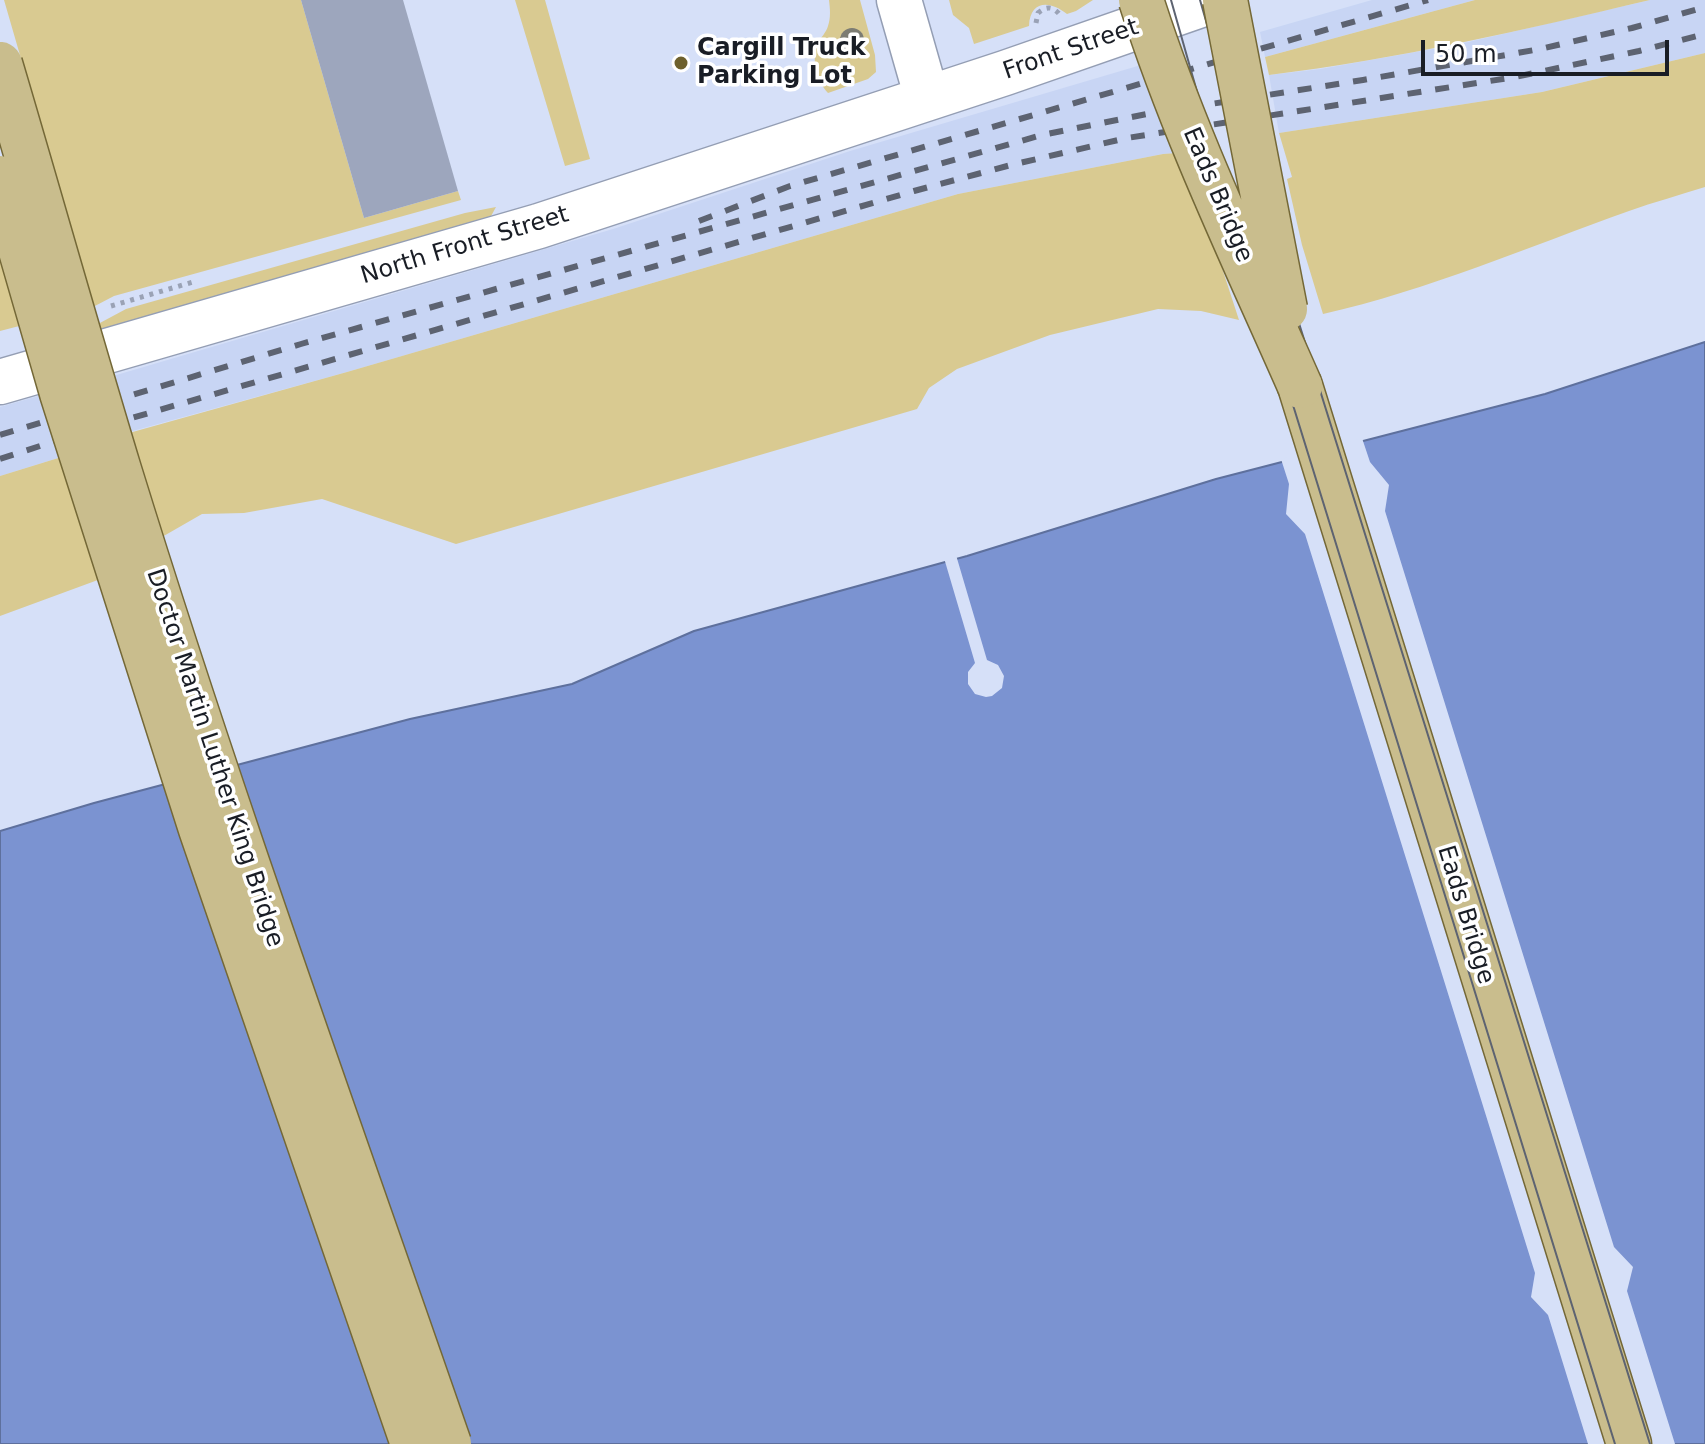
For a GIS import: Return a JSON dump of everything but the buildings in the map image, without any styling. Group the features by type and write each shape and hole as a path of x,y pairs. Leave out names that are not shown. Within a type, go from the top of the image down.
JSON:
{"main road":[{"name":"Eads Bridge","path":"1141,0 1156,47 1218,201 1300,386"},
{"name":"Eads Bridge","path":"1225,0 1300,386 1629,1444"},
{"name":"Doctor Martin Luther King Bridge","path":"0,64 119,472 168,623 449,1444"},
{"name":"Doctor Martin Luther King Bridge","path":"0,178 62,393 166,720 236,933 413,1444"}],"street":[{"path":"899,0 927,98"},
{"name":"Front Street","path":"927,98 1215,0"},
{"name":"North Front Street","path":"0,382 539,226 927,98"}],"shaded area":[{"path":"4,0 301,0 364,218 458,191 461,200 114,296 93,307"},
{"path":"515,0 545,0 590,159 565,166"},
{"path":"829,0 860,0 875,55 876,72 868,79 828,93 818,76 815,56 829,23"},
{"path":"949,0 1093,0 1067,14 1054,6 1042,5 1033,11 1029,26 974,44 969,28 953,15"},
{"path":"1372,0 1475,0 1265,57 1260,32"},
{"path":"1475,0 1650,0 1413,52 1269,75 1265,57"},
{"path":"1650,0 1705,0 1705,53 1542,92 1279,133 1269,75 1455,45"},
{"path":"1705,53 1705,187 1401,293 1323,314 1302,245 1287,179 1292,177 1279,133 1542,92"},
{"path":"1141,65 1177,153 958,194 347,372 129,432 113,376 613,229 850,151"},
{"path":"1177,153 1239,320 1201,311 1158,309 1050,335 957,369 929,388 917,409 456,544 322,499 244,513 202,514 162,537 129,433 958,194"},
{"path":"496,207 490,218 100,330 98,324 126,309 465,213"},
{"path":"0,229 27,324 0,331"},
{"path":"49,393 68,455 0,476 0,407"},
{"path":"68,455 106,577 0,616 0,476"}],"water":[{"path":"1705,342 1705,1444 0,1444 0,831 410,719 572,684 694,631 967,556 1216,479 1545,394"}],"pier":[{"path":"1362,438 1370,462 1389,485 1385,511 1614,1247 1633,1267 1627,1291 1675,1444 1588,1444 1548,1315 1531,1297 1535,1273 1305,534 1286,514 1289,484 1281,459"},
{"path":"956,555 987,660 998,665 1004,676 1002,688 992,696 975,694 968,684 968,672 975,663 944,558"}],"tram line":[{"path":"1171,0 1209,134 1615,1444"},
{"path":"1200,0 1650,1444"}],"railway":[{"path":"699,221 790,186 1428,0"},
{"path":"0,435 301,344 1042,135 1147,114 1540,49 1705,7"},
{"path":"0,459 80,433 1011,165 1127,138 1515,77 1705,34"}],"place":[{"name":"Cargill Truck Parking Lot","path":"681,63"}]}
